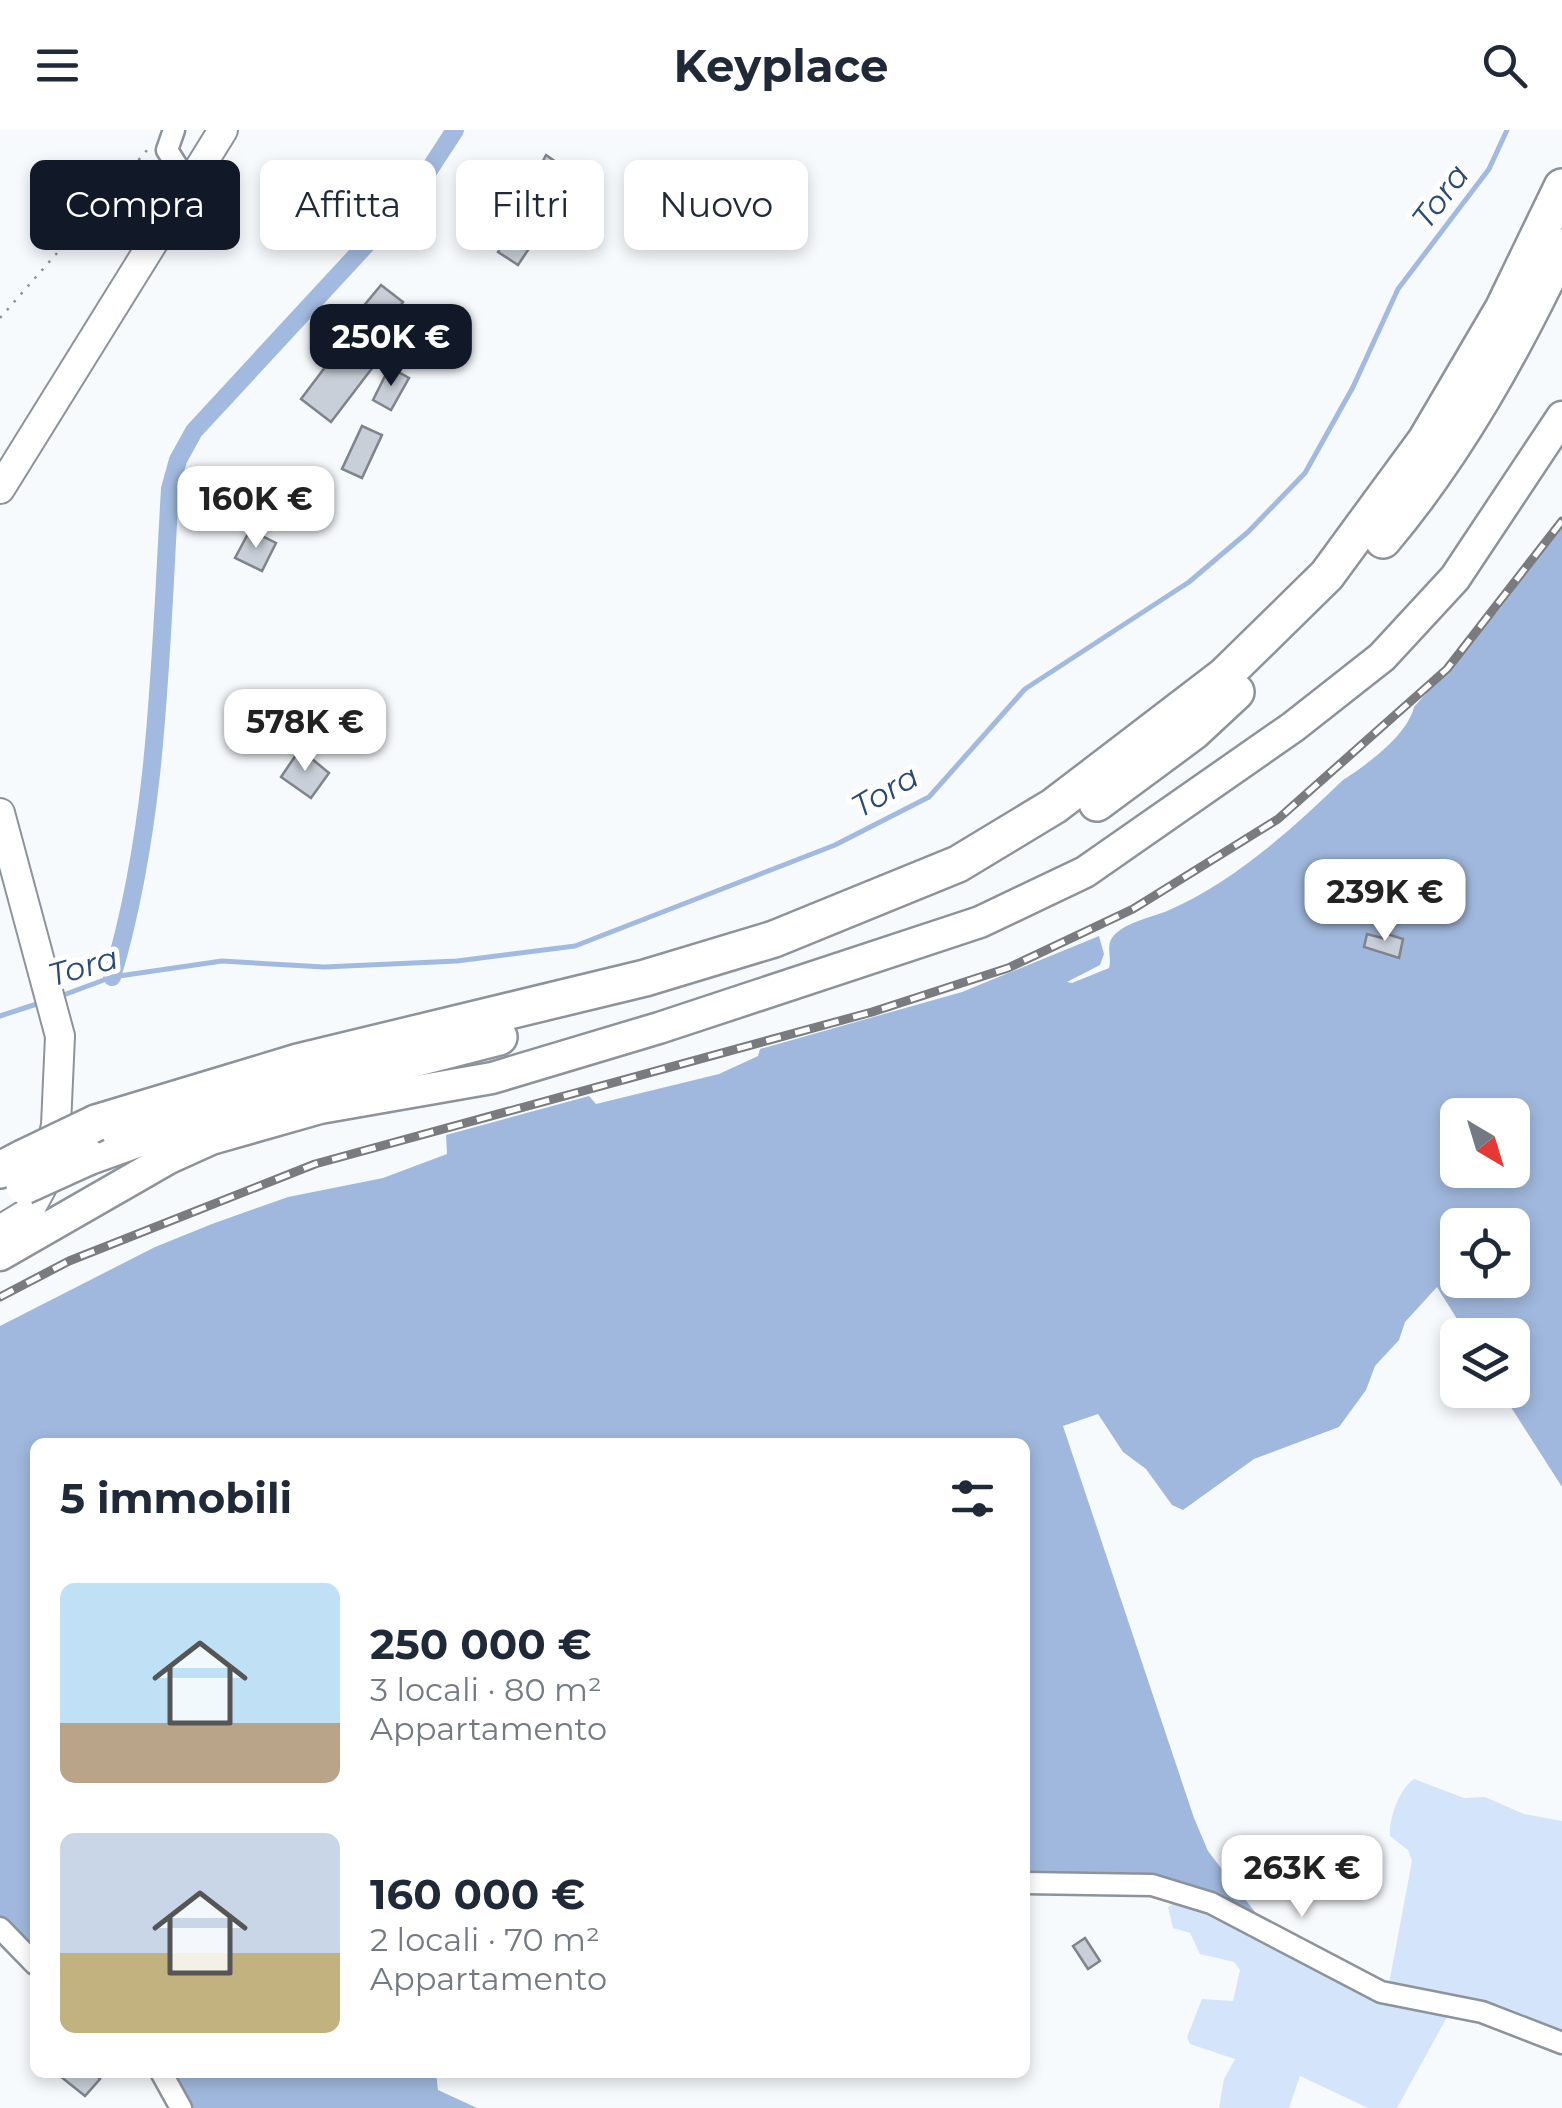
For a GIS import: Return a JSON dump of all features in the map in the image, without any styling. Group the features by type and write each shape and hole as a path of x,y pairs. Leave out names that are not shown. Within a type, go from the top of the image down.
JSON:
{"highway":[{"path":"12,1178 92,1140 298,1062 646,978 774,939 958,864 1054,806 1224,676 1327,575 1426,440 1503,309 1562,187"},
{"path":"92,1140 657,997 798,954 982,876 1082,814 1192,732 1334,600 1439,469 1532,310 1562,247"}],"main road":[{"path":"0,1255 170,1158 211,1139 320,1108 492,1078 659,1028 980,922 1085,872 1293,727 1382,657 1455,578 1562,417"}],"street":[{"path":"205,160 223,130"},
{"path":"166,134 167,150 174,160"},
{"path":"0,489 149,250"},
{"path":"0,814 60,1036 56,1124 42,1188 28,1213 0,1230"},
{"path":"1030,1883 1152,1884 1211,1903 1381,1992 1482,2012 1562,2043"},
{"path":"0,1928 30,1959"},
{"path":"164,2078 181,2108"}],"path":[{"path":"0,318 166,134"}],"shaded area":[{"path":"1562,527 1562,1487 1512,1408 1530,1408 1530,1318 1456,1318 1444,1298 1530,1298 1530,1208 1440,1208 1440,1292 1437,1287 1405,1322 1399,1340 1375,1366 1366,1390 1339,1427 1254,1459 1183,1510 1172,1505 1146,1469 1123,1452 1098,1414 1063,1426 1194,1818 1208,1851 1268,1929 1183,1893 1030,1881 1030,1438 30,1438 30,1953 0,1920 0,1326 155,1247 212,1224 288,1197 383,1178 447,1154 446,1135 589,1096 596,1104 719,1074 758,1056 760,1049 962,992 1099,936 1104,954 1100,965 1067,982 1109,968 1109,945 1117,933 1192,899 1238,870 1384,749 1410,718 1414,707 1498,611"},
{"path":"1414,1779 1464,1798 1485,1797 1524,1814 1562,1821 1562,2038 1388,1989 1412,1861 1408,1850 1390,1836 1390,1829 1400,1797"},
{"path":"1180,1899 1247,1926 1380,1997 1452,2008 1397,2108 1368,2108 1300,2076 1289,2108 1219,2108 1224,2079 1235,2059 1190,2044 1187,2037 1202,1999 1233,2001 1240,1970 1234,1962 1200,1954 1190,1933 1173,1928 1168,1907"},
{"path":"167,2078 437,2078 438,2090 477,2108 186,2108"}],"building":[{"path":"499,250 528,250 518,265"},
{"path":"381,285 403,302 386,327 379,322 356,353 373,367 331,422 301,399 335,354 328,349"},
{"path":"444,306 460,319 435,352 419,339"},
{"path":"393,369 409,378 391,410 373,400"},
{"path":"362,426 382,435 362,478 342,469"},
{"path":"250,530 276,543 262,571 235,558"},
{"path":"300,749 329,773 311,798 281,777"},
{"path":"1384,933 1403,939 1399,958 1364,947 1367,934 1382,938"},
{"path":"1085,1938 1100,1961 1088,1969 1073,1946"},
{"path":"62,2078 99,2078 85,2096"}],"waterway":[{"path":"112,977 128,917 148,796 160,674 170,489 178,460 194,431 414,193 455,130"},
{"name":"Tora","path":"58,997 112,977 222,961 324,967 457,961 575,946 835,845 929,797 1025,689 1189,582 1248,532 1305,473 1353,387 1398,289 1489,169 1507,130"},
{"name":"Tora","path":"0,1016 43,1002"}],"railway":[{"path":"0,1297 69,1261 315,1164 872,1012 1008,968 1133,909 1278,819 1447,669 1562,521"}]}
